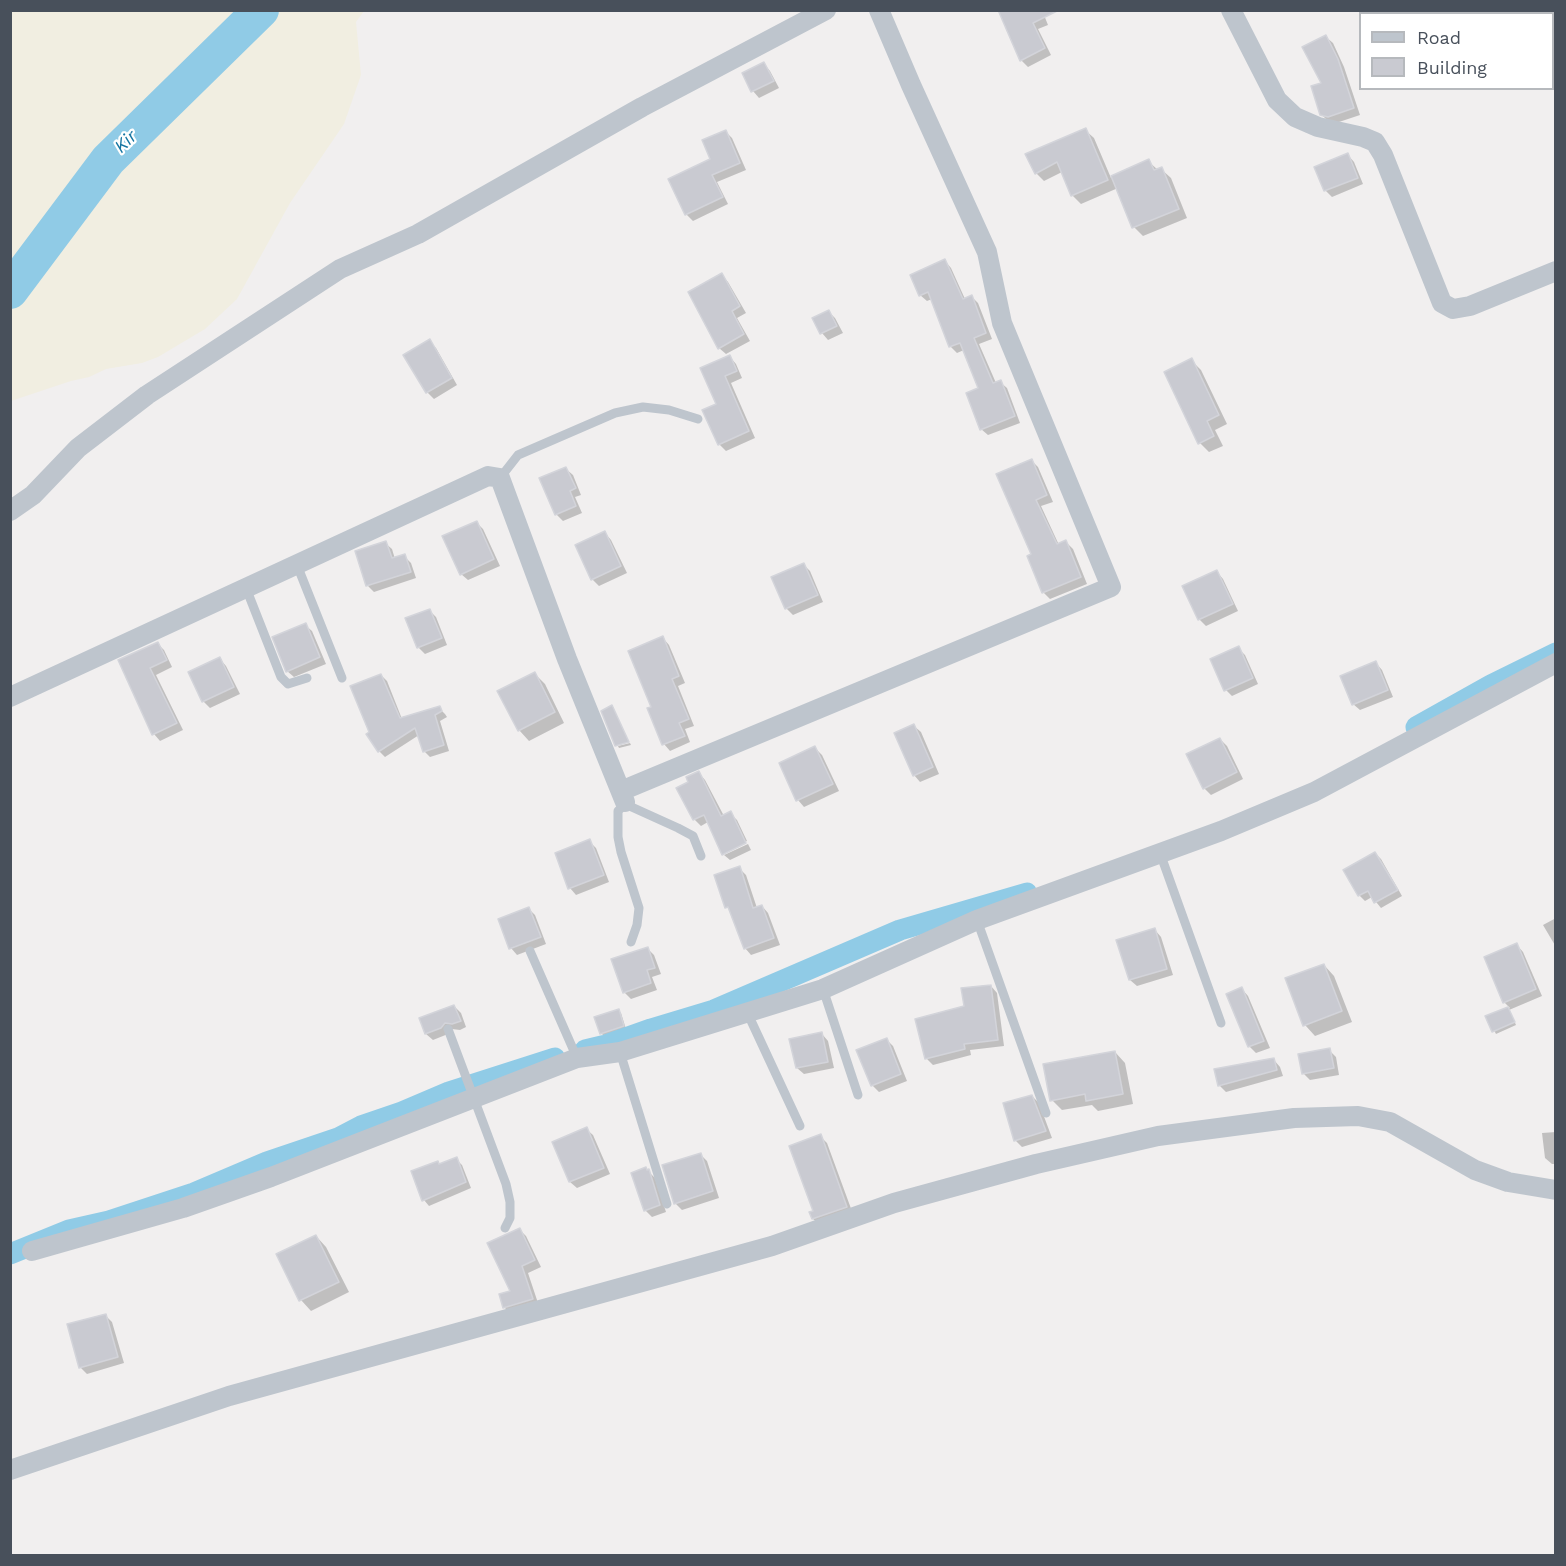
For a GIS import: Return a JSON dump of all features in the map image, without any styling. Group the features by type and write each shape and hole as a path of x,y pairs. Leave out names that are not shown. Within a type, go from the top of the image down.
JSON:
{"street":[{"path":"10,511 33,495 78,448 147,395 340,269 418,234 642,107 826,10"},
{"path":"10,697 488,476 500,478 567,659 623,797 1111,586 1002,323 987,252 879,10"},
{"path":"1231,10 1277,100 1295,117 1318,127 1375,142 1385,160 1442,303 1453,309 1470,306 1556,271"},
{"path":"32,1251 183,1208 272,1177 577,1058 620,1052 823,989 977,920 1221,831 1314,792 1556,663"},
{"path":"10,1470 229,1396 772,1246 894,1203 1036,1164 1158,1136 1294,1118 1358,1116 1390,1122 1475,1170 1508,1182 1556,1190"}],"lane":[{"path":"500,478 518,455 615,413 643,407 669,410 699,419"},
{"path":"297,565 342,678"},
{"path":"246,588 281,677 288,684 308,678"},
{"path":"631,942 637,925 639,908 618,837 618,811 623,797 693,836 701,856"},
{"path":"1160,853 1221,1023"},
{"path":"977,920 1046,1113"},
{"path":"530,951 577,1058"},
{"path":"823,989 858,1095"},
{"path":"747,1012 800,1126"},
{"path":"448,1029 506,1184 510,1202 510,1218 505,1228"},
{"path":"620,1052 667,1204"}],"sand":[{"path":"10,11 364,11 356,22 361,75 344,124 290,203 237,299 205,329 158,357 142,363 106,369 89,377 11,401"}],"building":[{"path":"998,10 1059,10 1033,23 1045,48 1020,61"},
{"path":"1326,35 1338,59 1354,108 1328,117 1320,115 1311,86 1321,83 1302,47"},
{"path":"764,62 774,81 751,92 742,73"},
{"path":"1086,128 1108,180 1071,196 1057,162 1035,174 1025,154"},
{"path":"726,130 740,163 712,175 723,197 685,215 668,179 710,159 702,140"},
{"path":"1348,153 1358,178 1324,191 1314,167"},
{"path":"1149,159 1154,170 1162,167 1179,209 1132,228 1111,176"},
{"path":"945,259 963,299 972,295 986,333 974,338 993,383 1001,380 1015,416 980,430 966,393 978,388 960,343 949,347 928,292 919,296 910,275"},
{"path":"722,273 740,306 732,311 744,334 718,349 688,292"},
{"path":"829,310 837,326 820,334 812,318"},
{"path":"430,339 452,378 426,393 403,355"},
{"path":"730,355 737,371 725,376 749,431 718,445 702,410 716,404 700,368"},
{"path":"1192,358 1219,415 1207,421 1214,436 1198,444 1164,372"},
{"path":"1032,459 1047,495 1036,500 1057,544 1066,540 1081,577 1042,593 1027,556 1031,554 996,474"},
{"path":"566,467 576,488 570,491 576,506 555,515 539,478"},
{"path":"477,521 494,559 460,575 442,536"},
{"path":"605,531 621,566 591,580 575,545"},
{"path":"386,541 392,558 405,554 411,572 366,586 355,551"},
{"path":"804,563 818,595 785,609 771,577"},
{"path":"1217,570 1233,604 1198,620 1182,586"},
{"path":"430,609 442,638 417,648 405,618"},
{"path":"306,623 320,657 286,672 272,637"},
{"path":"663,636 679,676 672,679 689,719 679,723 685,736 662,745 647,708 651,707 628,651"},
{"path":"158,642 167,660 150,668 177,723 152,735 118,660"},
{"path":"1239,646 1253,678 1224,691 1210,659"},
{"path":"220,657 234,687 202,702 188,672"},
{"path":"1376,661 1388,690 1352,705 1340,676"},
{"path":"535,672 555,712 518,731 497,691"},
{"path":"381,674 400,718 440,706 442,711 435,715 444,745 423,752 415,728 378,752 366,734 369,732 350,686"},
{"path":"612,705 629,742 615,746 601,711"},
{"path":"914,724 933,767 913,776 894,733"},
{"path":"1220,738 1237,772 1203,789 1186,754"},
{"path":"815,746 833,784 796,801 779,763"},
{"path":"699,771 721,816 731,811 746,843 722,855 704,815 693,820 676,788 688,782 686,777"},
{"path":"590,839 604,875 568,889 555,853"},
{"path":"1375,852 1398,890 1374,903 1368,891 1358,896 1343,870"},
{"path":"740,866 753,908 762,905 774,938 744,949 728,907 725,908 714,875"},
{"path":"529,907 541,937 509,949 498,919"},
{"path":"1155,928 1167,969 1129,980 1116,940"},
{"path":"1517,943 1536,989 1503,1003 1484,957"},
{"path":"648,947 655,968 647,970 651,983 623,993 611,959"},
{"path":"1324,964 1342,1011 1303,1026 1285,978"},
{"path":"991,985 998,1040 964,1044 965,1049 925,1059 915,1019 964,1006 961,988"},
{"path":"1242,987 1264,1041 1248,1047 1226,994"},
{"path":"454,1005 461,1021 452,1024 445,1023 441,1028 425,1034 419,1018"},
{"path":"1508,1007 1515,1022 1492,1032 1485,1016"},
{"path":"619,1009 624,1026 600,1034 594,1017"},
{"path":"822,1032 828,1062 796,1068 789,1039"},
{"path":"887,1038 901,1074 871,1086 856,1050"},
{"path":"1330,1048 1334,1068 1302,1074 1298,1054"},
{"path":"1115,1051 1123,1094 1086,1101 1085,1094 1050,1101 1043,1064"},
{"path":"1274,1058 1277,1070 1218,1086 1214,1069"},
{"path":"1032,1095 1046,1131 1014,1141 1003,1103"},
{"path":"587,1127 604,1168 569,1182 552,1142"},
{"path":"821,1134 847,1207 812,1219 809,1212 813,1211 789,1146"},
{"path":"701,1153 713,1191 674,1204 662,1165"},
{"path":"457,1157 466,1182 422,1201 411,1171"},
{"path":"646,1167 647,1170 649,1169 660,1205 644,1211 631,1173"},
{"path":"520,1228 535,1260 522,1266 533,1299 503,1308 499,1294 510,1291 487,1243"},
{"path":"316,1235 339,1282 299,1301 276,1254"},
{"path":"106,1314 118,1357 79,1368 67,1324"}],"waterway":[{"name":"Kir","path":"10,291 108,160 261,10"},
{"path":"1416,727 1491,685 1556,653"},
{"path":"585,1050 714,1010 900,930 1027,893"},
{"path":"10,1254 69,1230 109,1221 194,1193 267,1162 338,1138 361,1126 449,1092 555,1058"}]}
